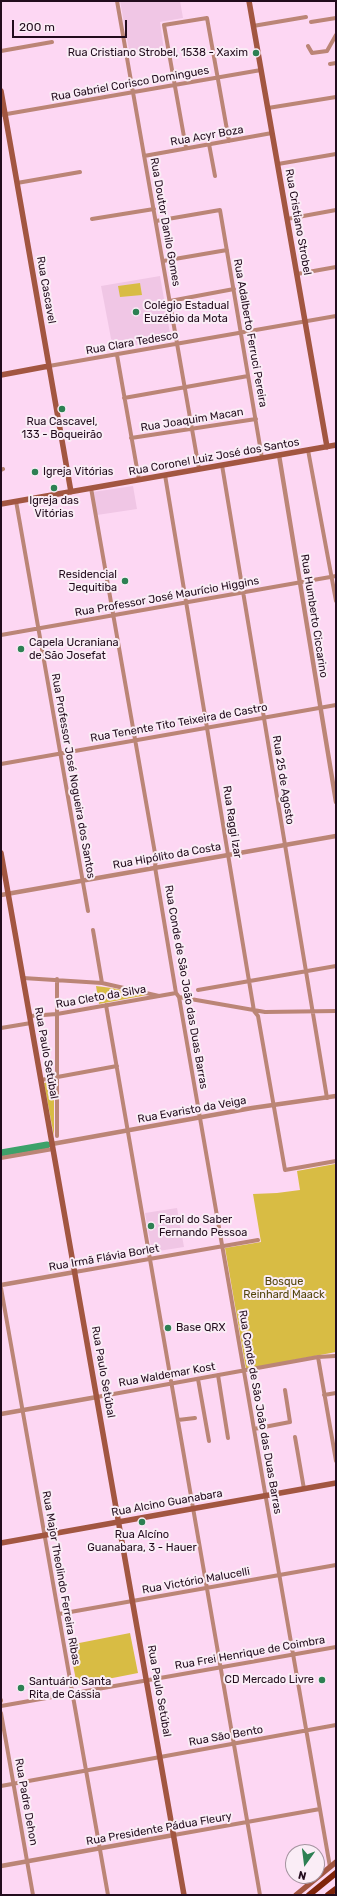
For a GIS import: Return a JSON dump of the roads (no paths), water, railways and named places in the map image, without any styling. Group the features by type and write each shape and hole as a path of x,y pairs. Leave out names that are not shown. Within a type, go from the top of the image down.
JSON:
{"highway":[{"path":"309,1895 336,1873"},
{"path":"328,1895 336,1889"}],"main road":[{"name":"Rua Cristiano Strobel","path":"249,1 327,447"},
{"name":"Rua Cascavel","path":"1,91 3,115 17,183 71,492"},
{"path":"1,375 49,366"},
{"name":"Rua Coronel Luiz José dos Santos","path":"1,504 336,445"},
{"name":"Rua Paulo Setúbal","path":"1,853 184,1895"},
{"name":"Rua Alcino Guanabara","path":"1,1543 336,1483"},
{"path":"296,1895 336,1862"}],"street":[{"name":"Rua Doutor Danilo Gomes","path":"117,1 200,469"},
{"path":"254,26 306,17"},
{"path":"186,148 164,26 207,18 229,141"},
{"path":"311,22 336,18"},
{"path":"308,46 312,53 327,51 336,35"},
{"path":"1,50 52,42"},
{"path":"330,64 336,64"},
{"name":"Rua Gabriel Corisco Domingues","path":"3,115 261,70"},
{"path":"268,108 336,96"},
{"name":"Rua Acyr Boza","path":"144,156 272,134"},
{"path":"209,144 214,176"},
{"path":"278,164 336,154"},
{"path":"17,183 80,172"},
{"path":"92,219 154,209"},
{"name":"Rua Adalberto Ferruci Pereira","path":"156,221 220,210 262,458"},
{"path":"287,219 336,210"},
{"path":"163,261 227,250"},
{"path":"297,274 336,267"},
{"path":"170,301 234,289"},
{"name":"Rua Clara Tedesco","path":"49,366 336,316"},
{"path":"117,355 139,480"},
{"path":"124,398 248,376"},
{"name":"Rua Joaquim Macan","path":"131,438 256,419"},
{"path":"308,450 334,576 336,601"},
{"name":"Rua Humberto Ciccarino","path":"279,455 336,802"},
{"name":"Rua 25 de Agosto","path":"222,465 327,1098"},
{"name":"Rua Raggi Izar","path":"165,475 254,1011 258,1016 285,1170 336,1161"},
{"name":"Rua Conde de São João das Duas Barras","path":"91,488 156,859 155,868 330,1867"},
{"name":"Rua Professor José Nogueira dos Santos","path":"16,502 88,911"},
{"name":"Rua Professor José Maurício Higgins","path":"1,635 334,576"},
{"name":"Rua Tenente Tito Teixeira de Castro","path":"1,764 336,705"},
{"name":"Rua Hipólito da Costa","path":"1,894 336,836"},
{"path":"93,930 102,983"},
{"path":"198,990 336,966"},
{"path":"23,978 102,983 161,996"},
{"path":"57,979 57,1136"},
{"path":"178,995 254,1011 336,1011"},
{"name":"Rua Cleto da Silva","path":"1,1028 57,1014 161,996 178,995"},
{"path":"106,1006 260,1895"},
{"path":"41,1080 117,1066"},
{"name":"Rua Evaristo da Veiga","path":"1,1158 128,1130 336,1096"},
{"name":"Rua Irmã Flávia Borlet","path":"1,1286 258,1240"},
{"name":"Rua Major Theolindo Ferreira Ribas","path":"1,1286 108,1895"},
{"name":"Rua Waldemar Kost","path":"1,1414 318,1357 335,1356"},
{"path":"318,1357 330,1429 335,1445 336,1460"},
{"path":"218,1375 228,1438"},
{"path":"198,1378 210,1441"},
{"path":"254,1428 290,1422 285,1390"},
{"path":"324,1395 336,1392"},
{"path":"178,1420 195,1418"},
{"path":"330,1429 336,1428"},
{"path":"295,1437 304,1489"},
{"name":"Rua Victório Malucelli","path":"59,1614 336,1565"},
{"name":"Rua Frei Henrique de Coimbra","path":"1,1706 336,1647"},
{"name":"Rua Padre Dehon","path":"1,1713 33,1895"},
{"name":"Rua São Bento","path":"1,1786 336,1725"},
{"name":"Rua Presidente Pádua Fleury","path":"1,1866 320,1809"}],"waterway":[{"path":"1,1153 47,1145"}],"place":[{"name":"Rua Cristiano Strobel, 1538 - Xaxim","path":"256,53"},
{"name":"Colégio Estadual Euzébio da Mota","path":"136,312"},
{"name":"Rua Cascavel, 133 - Boqueirão","path":"62,409"},
{"name":"Igreja Vitórias","path":"35,472"},
{"name":"Igreja das Vitórias","path":"54,488"},
{"name":"Residencial Jequitiba","path":"125,581"},
{"name":"Capela Ucraniana de São Josefat","path":"21,649"},
{"name":"Farol do Saber Fernando Pessoa","path":"151,1226"},
{"name":"Base QRX","path":"168,1328"},
{"name":"Rua Alcíno Guanabara, 3 - Hauer","path":"142,1522"},
{"name":"CD Mercado Livre","path":"322,1680"},
{"name":"Santuário Santa Rita de Cássia","path":"21,1688"}],"park label":[{"name":"Bosque Reinhard Maack","path":"284,1288"}]}
